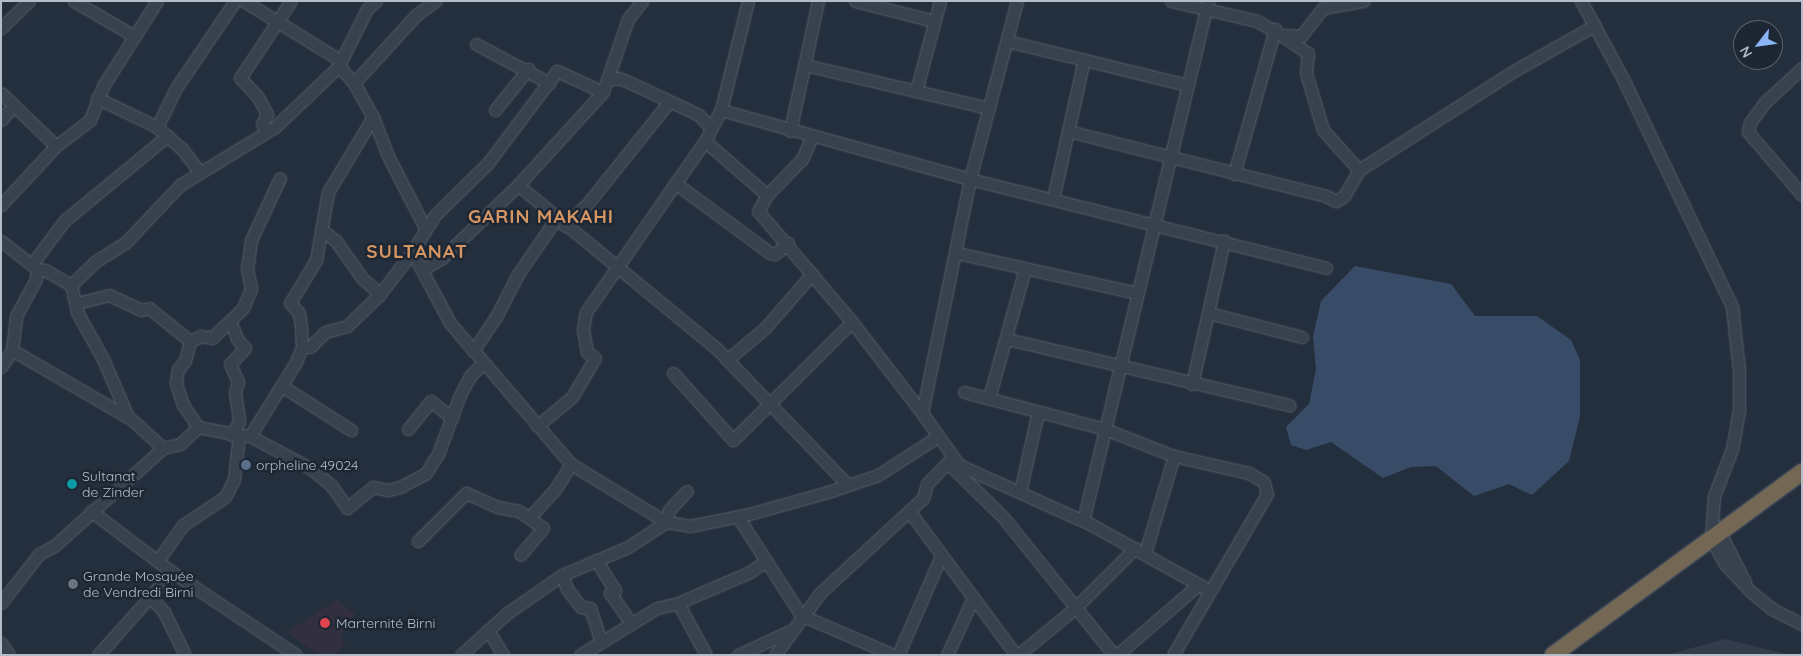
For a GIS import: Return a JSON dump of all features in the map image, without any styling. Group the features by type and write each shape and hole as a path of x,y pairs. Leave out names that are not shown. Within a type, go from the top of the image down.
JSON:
{"highway":[{"path":"1567,655 1718,540 1802,472"},
{"path":"1553,655 1802,482"}],"street":[{"path":"1,28 29,1"},
{"path":"74,1 134,36"},
{"path":"1,205 56,146 90,120 97,98 156,1"},
{"path":"157,127 171,96 235,1"},
{"path":"244,1 340,64 354,83 373,117 388,156 426,228"},
{"path":"266,130 262,124 267,114 240,78 291,1"},
{"path":"71,285 96,261 125,243 161,202 199,171 249,145 266,130 275,127 340,64 369,5 376,1"},
{"path":"354,83 416,15 435,1"},
{"path":"423,269 442,258 518,185 603,92 628,19 642,1"},
{"path":"537,426 572,397 595,358 588,352 583,321 617,267 704,141 721,110 748,1"},
{"path":"790,131 818,1"},
{"path":"855,1 934,21"},
{"path":"916,91 940,1"},
{"path":"922,413 957,253 970,179 1017,1"},
{"path":"1171,1 1207,5 1257,21 1278,32 1308,53 1306,73 1323,130 1359,170"},
{"path":"1278,32 1301,36 1323,8 1363,1"},
{"path":"1581,1 1595,25 1724,284 1732,307 1739,370 1738,410 1732,449 1714,496 1712,517 1725,564 1750,592 1772,609 1802,624"},
{"path":"1083,521 1207,5"},
{"path":"1068,131 1326,196 1336,201 1344,196 1359,170 1512,72 1595,25"},
{"path":"1234,174 1278,32"},
{"path":"1006,41 1188,85"},
{"path":"476,44 528,70 549,83"},
{"path":"1053,200 1084,59"},
{"path":"804,65 988,108"},
{"path":"1802,68 1765,102 1750,123 1748,132 1802,195"},
{"path":"495,110 528,70"},
{"path":"302,346 310,347 325,332 347,326 380,294 412,252 426,228 463,184 488,163 559,70 603,92"},
{"path":"607,80 618,78 699,115 710,128"},
{"path":"1,93 56,146"},
{"path":"97,98 157,127 199,171"},
{"path":"473,351 497,315 518,274 560,223 588,203 669,102"},
{"path":"1,120 13,106"},
{"path":"721,110 790,131 970,179 1326,268"},
{"path":"240,436 282,386 302,346 299,313 290,303 316,260 328,192 373,117"},
{"path":"1,367 12,350 14,323 36,279 35,266 64,221 167,136"},
{"path":"812,136 802,158 767,195 758,211 788,243 852,322 922,413 950,460 1003,517 1116,655 1204,587"},
{"path":"704,141 767,195"},
{"path":"190,340 201,336 212,338 231,323 243,308 251,289 247,269 251,240 280,178"},
{"path":"675,183 770,254 775,254 788,243"},
{"path":"518,185 560,223 617,267 727,360 847,484"},
{"path":"322,229 336,241 362,278 380,294"},
{"path":"1,240 35,266 71,285 77,312 103,359 128,418"},
{"path":"1192,384 1224,241"},
{"path":"412,252 423,269 434,298 473,351 572,464 666,522 690,526 738,517 878,475 937,436"},
{"path":"957,253 1138,293"},
{"path":"989,398 1008,339 1025,268"},
{"path":"727,360 765,328 812,274"},
{"path":"76,303 109,295 140,310 149,308 190,340"},
{"path":"1209,313 1302,337"},
{"path":"673,373 733,440 852,322"},
{"path":"158,560 183,525 225,496 234,479 240,436 235,392 238,382 230,364 245,348 237,339 231,323"},
{"path":"1008,339 1192,384 1289,405"},
{"path":"190,340 185,361 178,369 176,383 183,405 198,427 240,436 310,468 331,485 347,508 373,487 389,490 402,486 426,473 438,454 470,376 483,364"},
{"path":"12,350 128,418 163,448"},
{"path":"282,386 351,430"},
{"path":"964,392 1105,429 1174,456 1249,474 1264,482 1267,494 1204,587 1173,655"},
{"path":"408,429 431,401 452,418"},
{"path":"1020,492 1038,412"},
{"path":"1,603 39,554 54,546 163,448 180,444 198,427"},
{"path":"909,511 973,598 1006,650 1017,655 1076,608 1140,551 1174,456"},
{"path":"950,460 966,469 1083,521 1204,587"},
{"path":"775,655 801,615 820,593 923,498 927,484 950,460"},
{"path":"530,517 556,488 572,464"},
{"path":"461,655 488,630 562,575 628,548 666,522 669,510 687,491"},
{"path":"418,541 466,494 530,517 543,528 520,555"},
{"path":"92,511 172,572 296,655"},
{"path":"738,517 801,615 894,655"},
{"path":"898,655 941,556"},
{"path":"596,560 614,590 610,593 630,622"},
{"path":"580,655 630,622 657,608 678,603 750,572 766,561"},
{"path":"98,655 172,572"},
{"path":"562,575 567,589 581,607 590,608 600,642"},
{"path":"150,597 164,612 184,655"},
{"path":"947,655 973,598"},
{"path":"678,603 706,655"},
{"path":"488,630 503,655"},
{"path":"738,655 790,631"},
{"path":"1,643 8,654"}],"shaded area":[{"name":"Marternité Birni","path":"337,600 355,614 340,638 345,643 336,655 318,655 287,632"},
{"path":"1725,639 1790,655 1666,655"}],"water":[{"path":"1355,266 1451,284 1475,316 1537,316 1571,340 1580,360 1580,416 1569,461 1532,495 1509,484 1474,496 1436,466 1411,467 1383,478 1331,442 1306,450 1291,445 1286,427 1309,404 1316,369 1313,336 1321,301"}],"place":[{"name":"orpheline 49024","path":"246,465"},
{"name":"Sultanat de Zinder","path":"72,484"},
{"name":"Grande Mosquée de Vendredi Birni","path":"73,584"},
{"name":"Marternité Birni","path":"325,623"}],"district":[{"name":"GARIN MAKAHI","path":"541,217"},
{"name":"SULTANAT","path":"417,252"}]}
